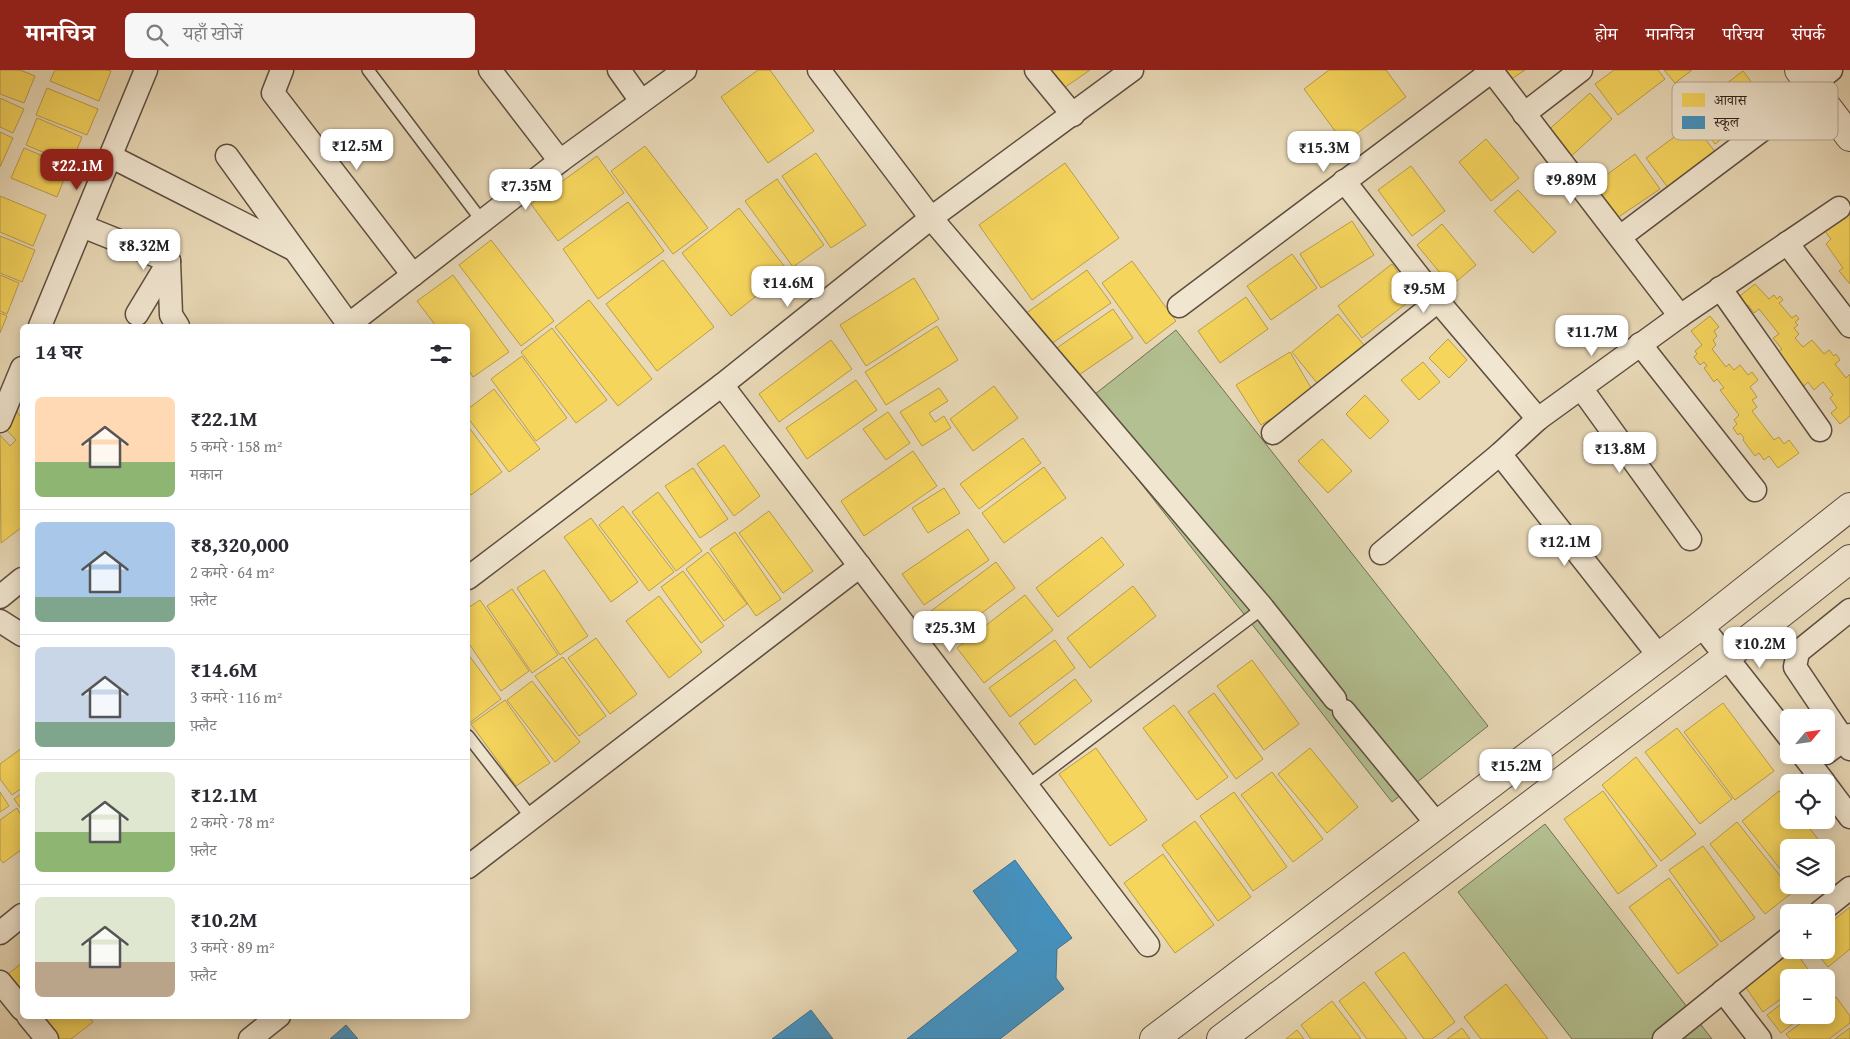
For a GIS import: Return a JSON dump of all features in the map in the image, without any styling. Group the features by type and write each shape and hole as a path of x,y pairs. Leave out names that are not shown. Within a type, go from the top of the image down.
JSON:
{"street":[{"path":"41,324 112,157 146,70"},
{"path":"282,70 273,93 413,275"},
{"path":"490,70 560,161"},
{"path":"619,70 641,101"},
{"path":"349,324 482,220 684,70"},
{"path":"819,70 931,218 1263,608 1437,824"},
{"path":"1036,70 1073,115"},
{"path":"470,576 722,385 931,218 1132,70"},
{"path":"1179,306 1492,70 1680,316"},
{"path":"1524,114 1581,70"},
{"path":"1838,117 1850,137"},
{"path":"1620,237 1749,140"},
{"path":"228,156 347,324"},
{"path":"112,157 295,250"},
{"path":"1344,182 1438,301 1538,419"},
{"path":"1381,553 1500,454 1538,419 1640,344 1839,208"},
{"path":"82,226 169,261"},
{"path":"1787,243 1850,326"},
{"path":"137,314 169,261"},
{"path":"169,261 171,315 177,324"},
{"path":"1720,288 1820,430"},
{"path":"1273,433 1438,301"},
{"path":"1640,344 1755,490"},
{"path":"0,421 20,373"},
{"path":"722,385 1148,945"},
{"path":"1580,388 1690,539"},
{"path":"1500,454 1659,656"},
{"path":"1154,1039 1701,625 1850,507"},
{"path":"1221,1039 1726,657 1850,559"},
{"path":"470,865 860,566"},
{"path":"0,597 20,581"},
{"path":"1812,709 1794,666 1798,652 1850,610"},
{"path":"0,621 20,634"},
{"path":"1701,625 1780,726"},
{"path":"1835,797 1850,817"},
{"path":"1830,904 1850,888"},
{"path":"0,933 20,918"},
{"path":"1664,1039 1780,945"},
{"path":"0,982 20,1007"},
{"path":"1723,991 1760,1039"},
{"path":"30,1019 47,1039"},
{"path":"250,1039 275,1019"}],"lane":[{"path":"368,70 482,220"},
{"path":"1028,786 1263,608"},
{"path":"470,739 531,817"}],"green space":[{"path":"1176,330 1488,726 1392,802 1080,406"},
{"path":"1545,824 1712,1039 1572,1039 1458,892"}],"building: आवास":[{"path":"0,70 20,70 35,76 24,103 0,94"},
{"path":"55,70 111,71 99,101 50,81"},
{"path":"758,70 770,70 814,131 768,163 721,97"},
{"path":"1047,70 1090,70 1064,88"},
{"path":"1329,70 1386,70 1406,97 1344,143 1304,89"},
{"path":"1498,70 1525,70 1507,82"},
{"path":"1614,70 1658,70 1665,79 1618,115 1595,84"},
{"path":"1664,70 1692,70 1676,82 1674,82"},
{"path":"1743,71 1751,82 1728,82"},
{"path":"47,88 98,109 87,135 36,115"},
{"path":"1590,93 1612,119 1567,160 1544,134"},
{"path":"0,98 24,109 13,133 0,127"},
{"path":"37,118 82,137 71,164 26,145"},
{"path":"0,132 13,138 0,167"},
{"path":"1486,139 1519,178 1491,201 1459,162"},
{"path":"1672,139 1706,140 1716,153 1669,189 1646,158"},
{"path":"1712,140 1720,140 1715,144"},
{"path":"645,146 708,228 673,254 611,171"},
{"path":"24,148 69,167 57,197 11,178"},
{"path":"816,153 866,225 831,248 782,176"},
{"path":"1635,154 1660,189 1614,220 1586,190"},
{"path":"597,156 624,193 558,241 531,204"},
{"path":"1065,163 1119,238 1032,300 979,225"},
{"path":"1411,166 1445,211 1412,236 1378,190"},
{"path":"777,179 824,245 793,267 745,201"},
{"path":"1518,190 1556,232 1533,253 1494,211"},
{"path":"0,196 46,215 33,246 0,232"},
{"path":"628,202 664,251 598,299 563,249"},
{"path":"739,208 788,271 731,316 682,253"},
{"path":"1847,212 1850,216 1850,284 1839,271 1843,268 1826,244 1831,239 1824,230"},
{"path":"1352,221 1374,255 1321,288 1300,254"},
{"path":"1442,224 1476,265 1451,286 1417,245"},
{"path":"0,236 35,250 22,282 0,273"},
{"path":"491,240 554,321 521,346 459,265"},
{"path":"1292,254 1317,288 1271,320 1247,286"},
{"path":"663,260 714,327 657,371 606,304"},
{"path":"1132,261 1176,321 1146,344 1102,283"},
{"path":"1392,264 1416,296 1362,338 1338,306"},
{"path":"1087,270 1111,303 1048,346 1025,314"},
{"path":"0,275 19,283 7,314 0,311"},
{"path":"453,275 509,352 473,377 470,372 470,324 434,324 417,301"},
{"path":"914,278 939,319 866,366 840,325"},
{"path":"1755,284 1769,299 1774,295 1777,299 1780,296 1783,300 1779,303 1792,318 1796,315 1799,319 1795,322 1798,325 1794,328 1799,334 1795,338 1803,347 1812,340 1824,354 1829,350 1834,356 1836,354 1840,360 1835,364 1846,378 1850,374 1850,416 1840,424 1831,413 1837,408 1830,398 1833,395 1823,382 1814,390 1808,382 1804,386 1776,354 1782,349 1773,338 1779,334 1759,309 1754,313 1748,305 1744,309 1736,299"},
{"path":"1246,297 1268,329 1220,363 1198,331"},
{"path":"589,300 652,379 618,406 555,327"},
{"path":"1113,309 1133,338 1073,379 1054,350"},
{"path":"0,313 7,316 0,333"},
{"path":"1338,314 1368,350 1321,388 1292,352"},
{"path":"1710,316 1719,327 1714,331 1717,336 1713,340 1716,345 1712,349 1726,367 1729,364 1734,370 1740,365 1748,375 1752,372 1758,380 1750,387 1757,397 1752,400 1757,407 1752,411 1774,440 1779,437 1784,444 1789,440 1799,453 1778,468 1769,456 1764,460 1759,453 1755,456 1740,433 1738,435 1733,428 1737,424 1734,420 1739,415 1720,390 1724,388 1717,379 1714,382 1704,368 1707,366 1704,362 1700,365 1694,357 1697,354 1695,351 1702,345 1691,331"},
{"path":"937,326 958,360 886,405 865,372"},
{"path":"552,328 607,400 576,423 521,352"},
{"path":"1448,339 1467,360 1449,378 1429,358"},
{"path":"831,340 852,369 779,422 759,394"},
{"path":"1290,352 1314,393 1261,425 1236,385"},
{"path":"522,356 567,418 536,441 491,379"},
{"path":"1423,362 1440,382 1419,400 1401,380"},
{"path":"856,380 877,410 807,459 786,428"},
{"path":"994,386 1018,418 973,451 950,419"},
{"path":"939,388 948,401 929,413 935,422 944,416 951,428 922,446 900,412"},
{"path":"494,389 540,449 509,472 470,421 470,407"},
{"path":"1365,395 1389,421 1370,439 1346,414"},
{"path":"17,412 20,416 20,529 1,543 0,435 10,446 16,440 2,425"},
{"path":"888,412 910,443 886,460 863,429"},
{"path":"470,429 502,472 471,495 470,494"},
{"path":"1023,438 1041,463 979,509 960,484"},
{"path":"1322,439 1352,471 1328,493 1298,461"},
{"path":"724,445 760,496 734,516 697,464"},
{"path":"913,451 937,486 864,536 841,501"},
{"path":"1044,467 1066,498 1004,543 982,513"},
{"path":"693,468 728,519 700,538 665,486"},
{"path":"944,488 960,513 928,533 912,508"},
{"path":"658,492 702,551 676,571 632,512"},
{"path":"623,506 674,572 649,591 599,525"},
{"path":"769,511 813,571 783,593 739,533"},
{"path":"591,518 638,582 611,602 564,537"},
{"path":"968,529 989,560 924,605 902,574"},
{"path":"735,532 781,599 756,616 710,549"},
{"path":"1102,537 1124,565 1058,617 1036,588"},
{"path":"708,552 747,604 724,621 686,569"},
{"path":"996,562 1015,588 950,637 931,611"},
{"path":"544,570 588,636 560,655 517,588"},
{"path":"683,571 724,626 701,643 661,587"},
{"path":"1133,586 1156,616 1090,668 1067,638"},
{"path":"512,589 558,655 532,673 487,606"},
{"path":"1025,595 1053,630 984,683 957,648"},
{"path":"659,596 702,652 669,678 626,621"},
{"path":"480,600 529,671 501,691 470,645 470,607"},
{"path":"596,638 637,694 610,714 568,658"},
{"path":"1055,640 1075,668 1010,717 989,688"},
{"path":"470,657 501,699 470,722"},
{"path":"563,657 606,716 579,736 535,676"},
{"path":"1252,660 1299,724 1264,750 1217,686"},
{"path":"1075,679 1092,701 1035,745 1019,723"},
{"path":"532,681 580,742 555,762 507,700"},
{"path":"1214,693 1263,759 1236,779 1188,712"},
{"path":"505,700 550,763 516,786 471,724"},
{"path":"1723,703 1774,771 1735,800 1684,732"},
{"path":"1174,705 1228,777 1197,800 1143,728"},
{"path":"1677,728 1732,799 1700,824 1645,752"},
{"path":"1096,748 1147,820 1110,846 1059,774"},
{"path":"1310,748 1358,807 1327,833 1278,774"},
{"path":"20,749 20,789 12,795 0,779 0,764"},
{"path":"1636,757 1696,834 1661,861 1602,785"},
{"path":"1272,772 1323,839 1293,862 1241,795"},
{"path":"1603,791 1657,866 1618,894 1564,819"},
{"path":"1779,791 1780,829 1810,829 1818,839 1780,839 1780,869 1742,821"},
{"path":"0,792 9,806 0,812"},
{"path":"1234,792 1287,867 1253,891 1200,816"},
{"path":"20,794 20,807 14,799"},
{"path":"17,808 20,813 20,850 3,863 0,859 0,820"},
{"path":"1195,821 1251,897 1218,921 1162,845"},
{"path":"1737,822 1780,876 1780,894 1790,894 1765,914 1710,844"},
{"path":"1703,846 1755,918 1721,942 1669,870"},
{"path":"1163,854 1214,925 1175,953 1124,883"},
{"path":"1669,878 1718,945 1678,974 1629,907"},
{"path":"1850,907 1850,949 1828,967 1821,959 1835,959 1835,919"},
{"path":"1404,952 1455,1022 1432,1039 1424,1039 1375,973"},
{"path":"1780,958 1801,959 1808,969 1780,969 1780,1000 1763,1012 1744,985"},
{"path":"20,965 20,991 8,974"},
{"path":"1364,982 1407,1039 1367,1039 1339,1001"},
{"path":"1506,984 1548,1039 1481,1039 1464,1017"},
{"path":"1835,998 1850,1016 1850,1023 1829,1039 1790,1039 1786,1034 1800,1024 1835,1024"},
{"path":"1332,1001 1361,1039 1311,1039 1301,1025"},
{"path":"1780,1005 1780,1024 1792,1024 1781,1033 1767,1015"},
{"path":"41,1019 90,1019 93,1022 71,1039 51,1039"},
{"path":"1462,1028 1470,1039 1447,1039"},
{"path":"1850,1028 1850,1039 1835,1039"},
{"path":"1297,1030 1304,1039 1286,1039"}],"building: स्कूल":[{"path":"1015,860 1072,938 1057,949 1056,978 1064,989 1000,1039 907,1039 1018,951 973,891"},
{"path":"811,1010 833,1039 772,1039"},
{"path":"346,1025 358,1039 330,1039"}]}
